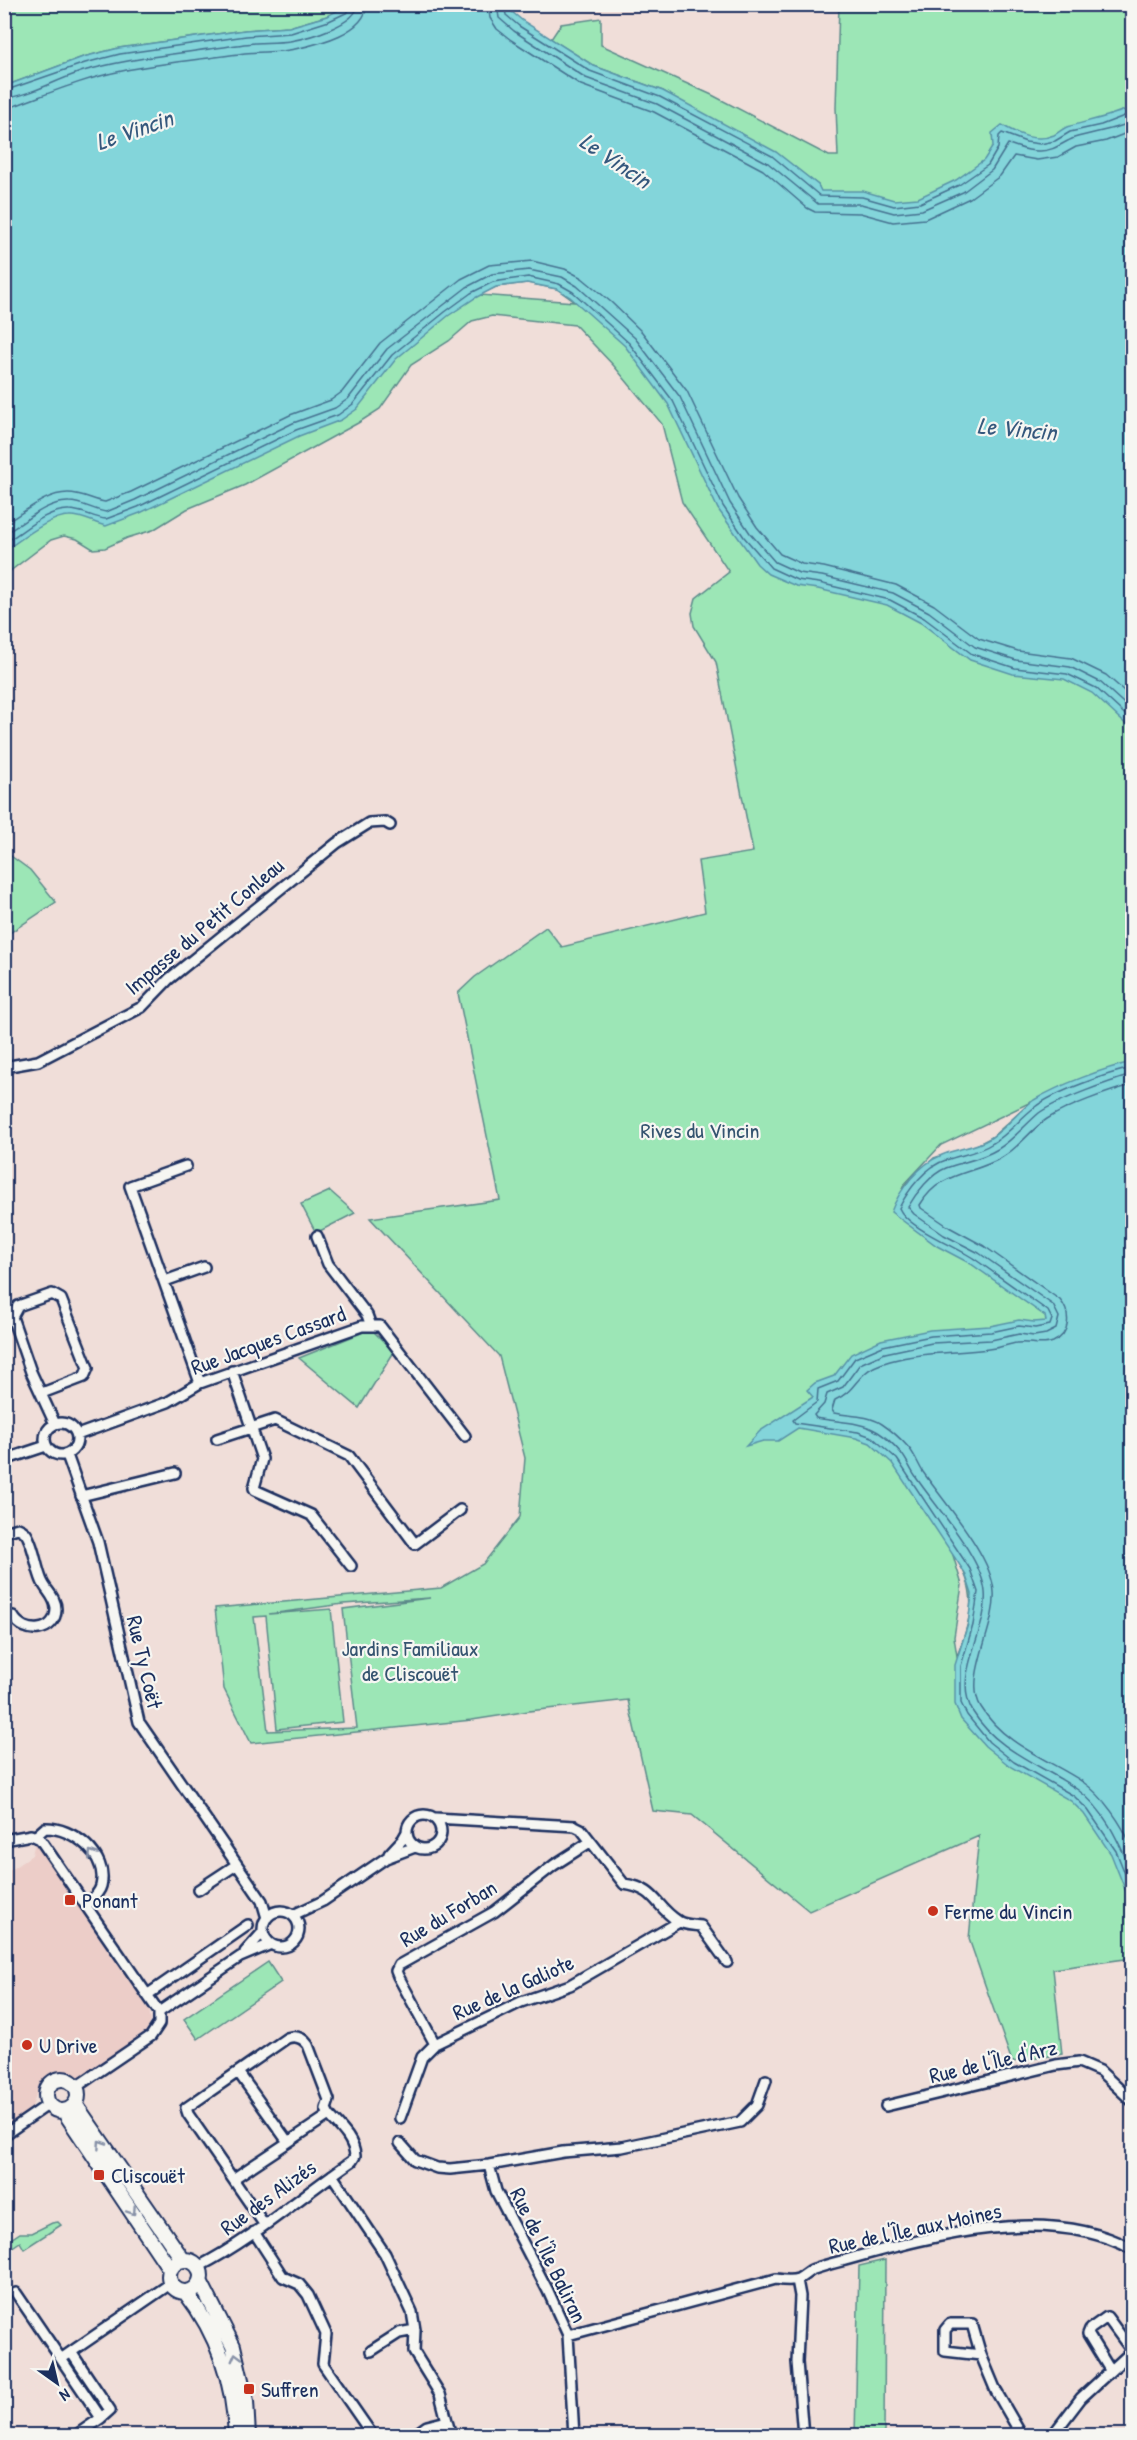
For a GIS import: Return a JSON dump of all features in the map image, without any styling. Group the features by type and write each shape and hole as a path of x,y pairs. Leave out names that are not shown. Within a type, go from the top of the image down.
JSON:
{"street":[{"name":"Impasse du Petit Conleau","path":"4,1067 38,1060 142,1007 169,979 337,843 369,823 385,822 390,825"},
{"path":"186,1166 130,1186 200,1383"},
{"path":"317,1236 328,1264 367,1315 371,1326"},
{"path":"165,1281 204,1267"},
{"path":"42,1393 84,1377 88,1368 61,1299 52,1294 18,1306 12,1317 31,1372 55,1424"},
{"name":"Rue Jacques Cassard","path":"77,1435 168,1402 200,1383 232,1371 362,1326 380,1326 465,1436"},
{"path":"232,1371 262,1459 255,1490 310,1515 351,1566"},
{"path":"217,1438 275,1420 349,1456 416,1544 460,1510"},
{"path":"55,1424 68,1424 77,1435 76,1447 67,1455 54,1454 46,1446 45,1436 55,1424"},
{"path":"4,1460 46,1446"},
{"name":"Rue Ty Coët","path":"67,1455 98,1542 139,1722 262,1901 267,1918"},
{"path":"81,1496 175,1473"},
{"path":"4,1532 18,1528 28,1535 42,1583 54,1600 57,1611 48,1625 34,1630 21,1627 13,1616"},
{"path":"386,1858 403,1839 410,1821 425,1814 435,1818 452,1817 467,1820 575,1826 581,1829 624,1884 640,1886 679,1922 701,1926 727,1962"},
{"path":"435,1818 440,1824 442,1833"},
{"path":"407,1832 410,1842 415,1847 424,1849 434,1846 449,1826 467,1820"},
{"path":"36,1836 45,1828 59,1829 80,1840 89,1849 99,1866 101,1880 100,1888 86,1905"},
{"path":"4,1840 25,1835 36,1836 52,1855 159,2012 159,2024 151,2036 76,2087"},
{"name":"Rue du Forban","path":"435,2044 398,1976 396,1971 399,1965 494,1912 554,1865 590,1842"},
{"path":"293,1915 322,1901 386,1858 415,1847"},
{"path":"198,1890 236,1865"},
{"path":"299,1926 322,1901"},
{"path":"159,2012 240,1957 271,1944 281,1947 291,1944 298,1936 299,1926 293,1915 282,1911 271,1914 267,1918 263,1932 240,1957"},
{"name":"Rue de la Galiote","path":"400,2118 422,2057 435,2044 521,2002 570,1985 679,1922"},
{"path":"147,1995 248,1925"},
{"path":"263,1932 271,1944"},
{"path":"233,2179 329,2115 326,2109 329,2100 308,2045 302,2039 287,2038 186,2108 188,2114 264,2224"},
{"name":"Rue de l'Île d'Arz","path":"886,2106 1056,2065 1079,2062 1100,2072 1132,2101"},
{"path":"238,2072 288,2142"},
{"path":"68,2080 76,2087 78,2096 69,2107 56,2110 49,2104 46,2095 53,2082 68,2080"},
{"path":"400,2143 415,2160 437,2168 489,2165 563,2152 622,2147 733,2126 747,2117 758,2105 766,2080"},
{"path":"4,2134 49,2104"},
{"path":"69,2107 183,2260"},
{"path":"69,2107 170,2269"},
{"name":"Rue des Alizés","path":"199,2274 352,2161 355,2152 338,2123 329,2115"},
{"name":"Rue de l'Île Baliran","path":"489,2165 496,2191 568,2335 574,2436"},
{"path":"332,2175 385,2254 412,2312 415,2330 414,2352 440,2394 451,2436"},
{"name":"Rue de l'Île aux Moines","path":"568,2335 776,2280 797,2280 812,2270 871,2253 941,2237 998,2228 1034,2225 1076,2230 1113,2240 1132,2249"},
{"path":"254,2232 283,2277 299,2284 308,2295 326,2334 323,2364 373,2436"},
{"path":"183,2260 189,2261 199,2274 233,2346 246,2401 241,2433 220,2350 209,2326 186,2293 174,2289 170,2284 168,2276 170,2269 183,2260"},
{"path":"186,2293 197,2287 199,2274"},
{"path":"797,2280 800,2296 797,2362 803,2436"},
{"path":"62,2359 170,2284"},
{"path":"16,2293 102,2418"},
{"path":"1052,2436 1081,2398 1110,2370 1130,2350 1107,2317 1090,2329 1088,2334 1110,2370"},
{"path":"981,2355 945,2351 947,2326 972,2324 981,2355 996,2391 1022,2436"},
{"path":"371,2351 399,2333 415,2330"},
{"path":"71,2352 110,2410 75,2436"},
{"path":"413,2436 427,2426 447,2421"}],"shaded area":[{"path":"35,1842 149,2010 151,2020 148,2030 79,2078 56,2072 39,2085 31,2110 5,2127 5,1874 32,1855"}],"green space":[{"path":"4,5 350,5 327,16 289,27 245,30 119,48 83,57 5,86"},
{"path":"839,5 1132,5 1132,398 841,244 818,185 799,171 663,91 594,66 551,39 561,24 601,18 601,45 712,95 829,156 838,156 836,108"},
{"path":"329,166 1132,543 1132,1958 1053,1969 1062,2054 1012,2062 969,1939 979,1836 809,1911 692,1815 653,1811 628,1700 472,1720 251,1743 224,1689 215,1608 441,1588 483,1564 520,1517 525,1458 499,1356 370,1218 500,1200 458,993 475,977 546,927 562,947 705,912 698,861 753,852 716,662 694,626 692,613 696,598 729,572 682,502 662,424 614,366 575,325 492,316 472,321 449,341 411,365 380,409 245,485 187,509 153,530 105,548 93,549 77,539 64,536 51,540 5,575 5,288","holes":["527,283 557,289 575,302 479,295 496,287","1031,1102 992,1137 973,1147 934,1158 902,1189 941,1145","952,1552 966,1578 971,1603 967,1628 957,1656 954,1637 962,1585","430,1598 343,1609 357,1728 268,1731 254,1617 266,1616 277,1729 343,1722 331,1609 269,1614 343,1604"]},
{"path":"4,851 30,870 56,902 5,936"},
{"path":"330,1191 355,1213 316,1233 301,1204"},
{"path":"371,1329 394,1352 359,1408 299,1358"},
{"path":"268,1962 281,1982 198,2039 184,2019"},
{"path":"58,2222 61,2225 24,2249 20,2242 5,2252 5,2243 20,2233 32,2233"},
{"path":"885,2260 884,2435 855,2435 859,2266"}],"water":[{"name":"Le Vincin","path":"350,4 510,5 511,11 523,21 594,66 663,91 776,152 818,185 821,191 863,191 894,200 918,198 956,180 984,160 993,146 992,133 1002,125 1027,136 1040,138 1132,107 1132,730 1092,693 1064,679 1013,674 970,660 921,623 887,605 796,586 768,574 757,564 718,509 668,404 625,346 570,297 557,289 527,283 496,287 448,316 396,359 357,409 341,420 299,436 140,513 106,526 78,517 61,517 45,524 5,550 5,86 83,57 119,48 245,30 289,27 327,16"},
{"path":"1132,1062 1132,1907 1111,1854 1084,1814 1071,1801 1011,1767 985,1746 961,1719 955,1704 955,1665 968,1624 972,1594 965,1573 892,1463 870,1443 856,1438 798,1428 778,1441 763,1441 746,1446 760,1431 813,1397 807,1390 815,1383 834,1376 851,1354 881,1340 930,1330 990,1326 1019,1320 1046,1321 1045,1316 971,1264 937,1246 891,1212 899,1195 911,1179 934,1159 989,1139 1034,1100 1056,1089 1095,1073"}],"place":[{"name":"Ponant","path":"70,1900"},
{"name":"Ferme du Vincin","path":"933,1911"},
{"name":"U Drive","path":"27,2045"},
{"name":"Cliscouët","path":"99,2175"},
{"name":"Suffren","path":"249,2389"}],"park label":[{"name":"Rives du Vincin","path":"700,1130"},
{"name":"Jardins Familiaux de Cliscouët","path":"410,1661"}]}
